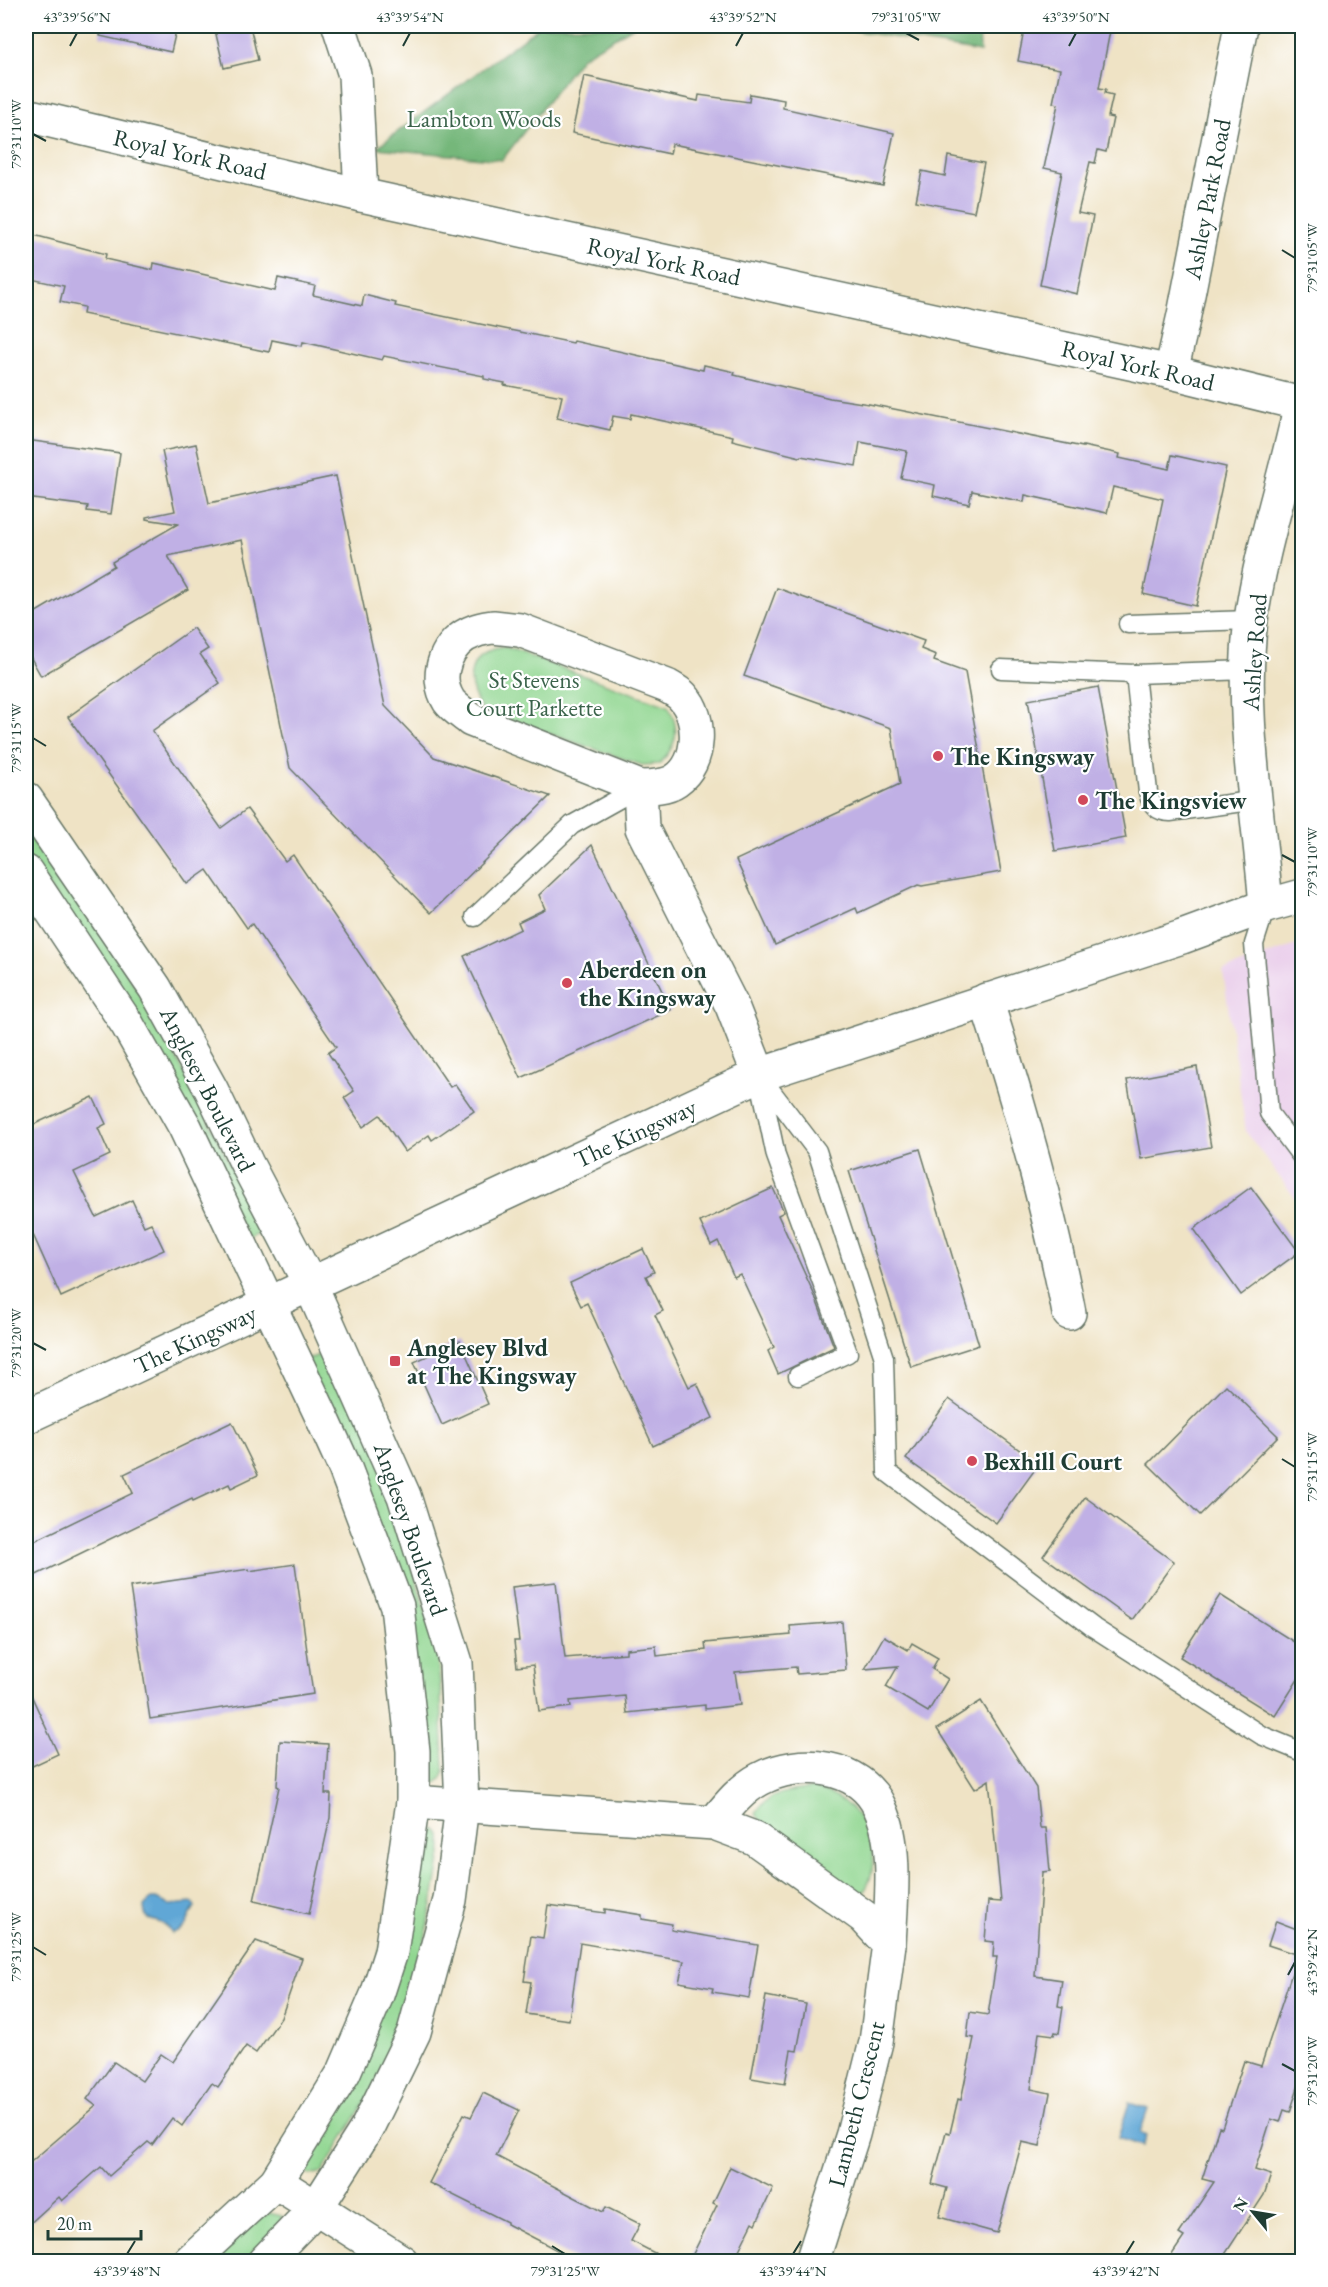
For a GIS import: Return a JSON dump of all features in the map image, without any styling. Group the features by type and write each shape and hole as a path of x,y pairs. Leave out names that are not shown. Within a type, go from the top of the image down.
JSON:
{"street":[{"path":"339,26 355,75 361,195"},
{"name":"Ashley Park Road","path":"1171,372 1241,26"},
{"name":"Royal York Road","path":"26,115 361,195 1171,372 1302,404"},
{"name":"Ashley Road","path":"1266,906 1250,744 1248,670 1251,620 1269,531 1302,404"},
{"path":"493,627 520,630 667,686 683,697 693,714 697,733 696,750 688,768 676,781 659,786 640,787 471,720 451,704 443,690 440,675 445,660 457,642 474,631 493,627"},
{"path":"640,787 642,828 732,1006 759,1075"},
{"name":"Anglesey Boulevard","path":"26,799 155,988 211,1089 247,1164 311,1286 404,1496 456,1663 462,1806 450,1900 414,2032 367,2128 316,2208 264,2262"},
{"name":"Anglesey Boulevard","path":"26,872 127,1024 185,1127 345,1468 397,1606 413,1751 413,1802 391,1952 377,1995 344,2073 276,2182 189,2262"},
{"name":"The Kingsway","path":"26,1417 759,1075 1302,896"},
{"path":"986,1000 1031,1149 1069,1313"},
{"name":"Lambeth Crescent","path":"714,1823 731,1803 760,1779 791,1769 818,1767 845,1773 865,1788 880,1807 889,1839 891,1892 889,1944 876,2042 853,2134 812,2262"},
{"path":"413,1802 714,1823 754,1838 864,1917 889,1944"},
{"path":"276,2182 402,2262"}],"lane":[{"path":"1128,624 1251,620"},
{"path":"1001,669 1135,674 1248,670"},
{"path":"1135,674 1148,792 1154,806 1161,811 1170,812 1257,800"},
{"path":"475,917 572,825 640,787"},
{"path":"1266,906 1254,944 1269,1113 1302,1157"},
{"path":"759,1075 776,1156 848,1353 798,1376"},
{"path":"759,1075 818,1151 884,1358 887,1472 1094,1628 1262,1735 1302,1752"}],"shaded area":[{"path":"1302,943 1302,1207 1246,1132 1223,971"}],"green space":[{"name":"Lambton Woods","path":"540,26 634,26 582,57 502,160 376,148"},
{"path":"829,26 979,26 980,52"},
{"name":"St Stevens Court Parkette","path":"506,648 668,706 676,730 670,751 659,764 642,765 483,711 473,689 472,669 483,655 493,650"},
{"path":"26,829 82,906 153,1016 202,1108 262,1232 249,1239 96,953 26,855"},
{"path":"328,1351 382,1461 437,1652 444,1772 436,1783 423,1781 412,1687 304,1361"},
{"path":"815,1788 844,1802 866,1827 873,1864 869,1882 859,1897 815,1860 763,1826 756,1813 774,1796 790,1791"},
{"path":"428,1829 436,1830 441,1835 442,1848 421,1956 406,2010 386,2061 364,2103 323,2172 310,2175 301,2167 418,1845"},
{"path":"269,2213 282,2216 280,2225 248,2261 210,2262 253,2222"}],"water":[{"path":"151,1899 157,1899 169,1905 193,1903 195,1907 186,1925 172,1933 165,1925 150,1920 146,1916 144,1906"},
{"path":"1129,2103 1148,2109 1140,2133 1146,2136 1142,2146 1118,2138"}],"building":[{"path":"101,26 177,26 171,52 100,36"},
{"path":"214,26 250,26 258,60 224,68"},
{"path":"1025,26 1111,26 1099,88 1106,89 1105,93 1113,95 1108,117 1113,118 1106,152 1098,150 1095,163 1090,162 1078,213 1093,216 1077,294 1040,285 1062,172 1044,168 1058,104 1053,103 1060,69 1018,61"},
{"path":"584,76 698,101 699,95 749,102 750,94 784,100 783,108 894,133 883,186 672,144 670,154 572,133"},
{"path":"948,156 984,163 974,212 916,201 922,171 945,176"},
{"path":"26,233 106,254 105,259 153,270 154,263 275,291 278,278 315,286 313,295 362,306 364,295 396,303 395,306 573,343 574,341 703,370 704,365 735,372 734,375 830,398 1083,446 1120,454 1119,458 1169,469 1172,455 1226,467 1196,606 1143,594 1163,499 1113,487 1107,513 1025,495 1024,502 972,491 969,504 933,496 935,485 901,478 907,451 860,442 856,466 800,457 732,440 733,436 631,414 630,419 613,416 610,430 557,418 562,396 504,385 505,383 484,379 484,376 384,356 382,360 303,342 302,346 272,340 269,352 83,314 84,307 60,302 64,286 26,278"},
{"path":"26,440 120,453 111,514 87,511 88,506 26,498"},
{"path":"196,444 209,503 336,476 385,706 434,757 550,796 431,913 290,768 242,540 168,556 188,590 41,676 26,649 26,618 114,566 112,562 178,524 146,519 146,517 175,511 162,451"},
{"name":"The Kingsway","path":"777,588 924,641 921,649 936,655 934,661 965,672 1001,872 918,885 858,913 856,908 775,945 736,860 900,784 891,728 744,676"},
{"path":"193,628 208,649 200,654 220,683 152,731 221,828 247,809 285,861 293,855 450,1087 455,1084 474,1111 432,1140 429,1135 405,1152 380,1115 363,1127 344,1098 354,1091 328,1053 336,1047 252,924 247,928 207,870 187,884 68,717"},
{"name":"The Kingsview","path":"1098,687 1126,838 1055,851 1028,700"},
{"name":"Aberdeen on the Kingsway","path":"592,845 671,1010 521,1078 464,956 521,929 518,922 545,909 539,895"},
{"path":"1197,1067 1211,1147 1141,1159 1127,1080"},
{"path":"93,1097 106,1124 98,1128 110,1155 74,1172 96,1217 132,1200 144,1226 151,1223 164,1250 61,1297 26,1219 26,1128"},
{"path":"920,1149 979,1345 911,1367 849,1171"},
{"path":"1251,1187 1299,1252 1241,1295 1194,1229"},
{"path":"773,1188 784,1212 778,1215 814,1294 834,1347 778,1374 768,1351 774,1347 740,1274 734,1277 718,1241 711,1245 700,1222"},
{"path":"643,1249 654,1272 646,1276 663,1311 655,1315 689,1387 697,1383 713,1418 653,1446 587,1303 581,1306 570,1283"},
{"path":"460,1341 488,1404 442,1425 414,1362"},
{"name":"Bexhill Court","path":"1226,1385 1278,1436 1200,1515 1148,1464"},
{"name":"Bexhill Court","path":"949,1399 1039,1464 996,1523 906,1459"},
{"path":"232,1422 258,1475 231,1488 229,1484 193,1501 192,1499 26,1580 26,1545 133,1493 124,1474"},
{"name":"Bexhill Court","path":"1085,1497 1174,1562 1132,1620 1043,1556"},
{"path":"295,1564 313,1694 150,1719 130,1587"},
{"path":"556,1582 565,1658 626,1653 626,1649 656,1646 657,1656 706,1650 705,1643 791,1635 790,1626 842,1622 846,1670 797,1674 796,1667 735,1672 740,1705 705,1709 705,1705 627,1713 625,1696 570,1701 571,1707 539,1711 533,1665 517,1667 514,1641 519,1641 512,1587"},
{"path":"1220,1595 1302,1647 1302,1673 1275,1716 1180,1657"},
{"path":"884,1636 908,1650 912,1643 938,1658 932,1669 948,1679 928,1712 886,1687 898,1666 865,1669"},
{"path":"26,1684 58,1754 26,1769"},
{"path":"981,1701 1036,1788 1040,1828 1046,1828 1050,1871 1042,1872 1035,1976 1062,1980 1058,2006 1063,2007 1059,2033 1055,2032 1054,2035 1039,2033 1031,2089 1050,2093 1040,2146 1022,2142 997,2233 939,2217 947,2188 932,2184 946,2132 950,2133 958,2099 961,2100 974,2038 967,2037 970,2012 988,2015 997,1957 993,1957 994,1942 985,1941 988,1901 1001,1902 989,1780 975,1789 937,1729"},
{"path":"280,1741 328,1744 325,1794 331,1794 330,1818 309,1914 254,1901 279,1787 277,1786"},
{"path":"548,1905 605,1913 605,1909 642,1915 642,1919 672,1924 671,1930 758,1945 749,1998 712,1992 713,1988 679,1982 684,1961 580,1943 569,2020 526,2014 531,1982 524,1981 531,1936 543,1938"},
{"path":"1276,1921 1302,1931 1302,2075 1290,2112 1284,2110 1280,2122 1271,2119 1255,2170 1271,2175 1264,2195 1220,2262 1167,2262 1184,2237 1179,2234 1214,2182 1202,2179 1219,2127 1222,2128 1244,2061 1261,2066 1298,1955 1268,1945"},
{"path":"256,1941 302,1958 281,2018 256,2053 246,2046 218,2087 212,2083 182,2126 172,2118 152,2145 148,2142 109,2176 101,2167 62,2201 59,2197 26,2227 26,2166 96,2106 87,2099 114,2062 142,2081 161,2054 173,2062"},
{"path":"766,1996 806,2004 797,2051 791,2050 785,2084 751,2078"},
{"path":"483,2093 519,2110 496,2156 603,2212 606,2207 640,2224 631,2241 672,2262 580,2262 429,2183 464,2114 471,2117"},
{"path":"730,2167 773,2188 756,2224 753,2222 733,2262 689,2262 717,2205 713,2203"}],"place":[{"name":"The Kingsway","path":"938,756"},
{"name":"The Kingsview","path":"1083,800"},
{"name":"Aberdeen on the Kingsway","path":"567,983"},
{"name":"Anglesey Blvd at The Kingsway","path":"395,1361"},
{"name":"Bexhill Court","path":"972,1461"}]}
